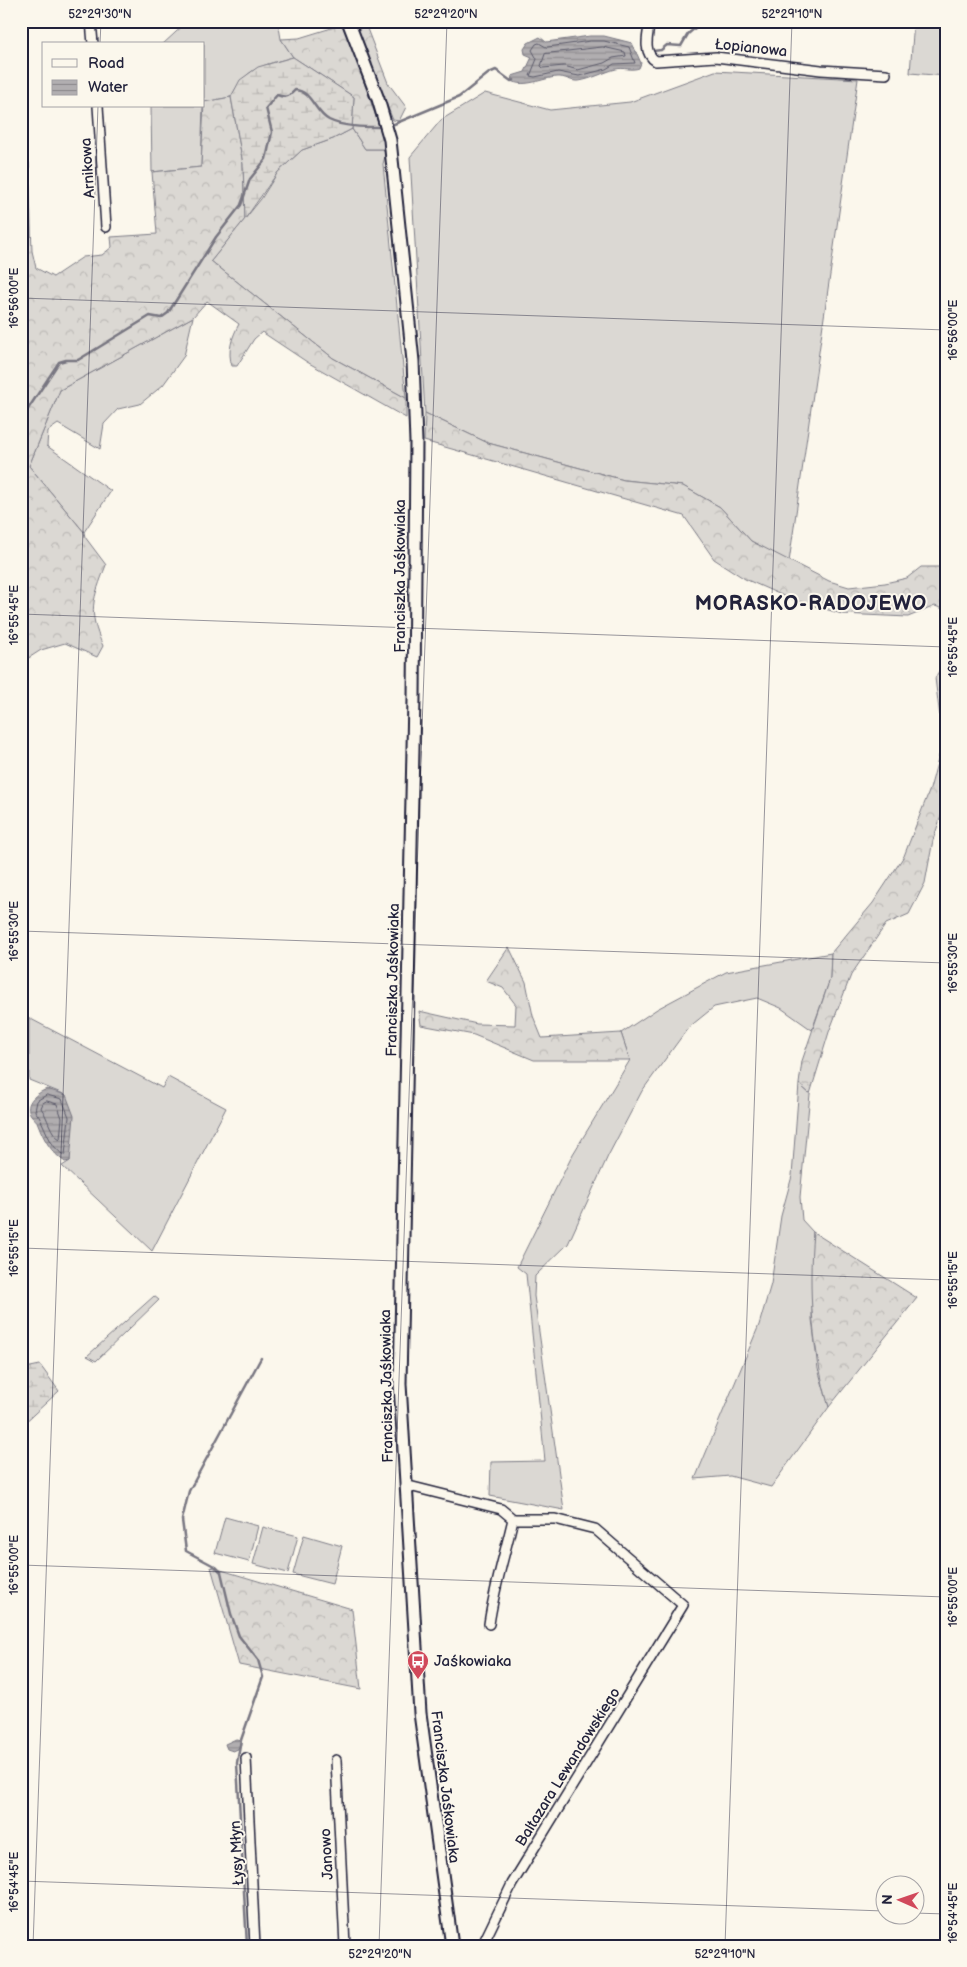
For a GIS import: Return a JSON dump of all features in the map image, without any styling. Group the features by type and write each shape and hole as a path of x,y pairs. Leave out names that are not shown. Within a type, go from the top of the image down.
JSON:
{"street":[{"path":"91,21 93,42"},
{"name":"Franciszka Jaśkowiaka","path":"348,21 378,99 390,140 407,283 414,382 414,699 400,1306 400,1384 420,1713 452,1946"},
{"name":"Łopianowa","path":"650,21 647,48 652,58 656,61 716,57 821,70 886,74"},
{"name":"Arnikowa","path":"98,108 106,227"},
{"path":"405,1485 501,1509 513,1518 500,1574 493,1594 488,1624"},
{"name":"Baltazara Lewandowskiego","path":"482,1946 512,1884 683,1605 595,1529 555,1519 513,1518"},
{"name":"Łysy Młyn","path":"246,1758 255,1946"},
{"name":"Janowo","path":"336,1760 345,1946"}],"green space":[{"path":"188,21 278,21 281,39 293,57 264,65 249,73 231,97 205,102 205,42 165,42"},
{"path":"337,21 343,21 387,149 365,149 352,129 354,97 293,57 281,39 299,38 338,26"},
{"path":"352,21 364,21 388,83 406,107 399,121 393,120"},
{"path":"914,21 946,21 946,76 910,73"},
{"path":"293,57 354,97 352,129 333,139 302,150 278,172 245,219 243,164 231,97 240,80 258,67"},
{"path":"715,71 858,79 789,562 751,541 720,507 683,486 624,480 488,443 425,413 410,157 441,120 485,93 550,110 630,102"},
{"path":"231,97 243,164 245,219 211,261 333,358 406,398 406,418 307,362 262,332 254,339 237,366 232,366 231,344 239,324 207,301 193,317 60,390 29,466 84,532 85,537 106,565 95,597 93,614 103,646 97,657 65,643 41,650 24,661 21,659 21,606 23,603 21,596 21,151 29,163 32,251 36,268 53,277 83,257 102,255 112,247 111,237 157,234 152,172 201,167 205,102"},
{"path":"151,108 203,108 201,167 152,172"},
{"path":"352,129 365,149 387,149 383,164 406,398 333,358 211,261 261,199 278,172 302,150 333,139"},
{"path":"193,317 184,356 163,385 140,404 118,409 104,424 100,449 58,424 48,431 47,446 111,491 84,532 29,466 60,390"},
{"path":"425,413 488,443 624,480 683,486 720,507 751,541 829,581 849,587 885,583 907,578 921,567 946,567 946,610 935,606 908,617 842,614 788,598 745,579 714,559 684,516 424,441"},
{"path":"946,659 946,801 933,840 925,883 909,914 886,924 851,975 829,1032 810,1094 799,1084 802,1061 830,979 831,953 873,903 904,856 930,789 943,741 935,678"},
{"path":"509,947 526,982 533,1016 542,1038 621,1033 630,1060 534,1060 474,1035 421,1025 419,1011 477,1024 515,1025 516,1005 503,988 486,981"},
{"path":"831,953 830,979 812,1030 781,1008 757,998 714,1007 688,1028 642,1091 608,1156 568,1244 535,1276 534,1296 564,1510 490,1496 491,1462 545,1461 526,1274 517,1267 573,1154 630,1060 621,1033 657,1009 726,972"},
{"path":"29,1018 162,1088 168,1077 226,1108 152,1251 62,1166 70,1161 66,1095 29,1080"},
{"path":"799,1084 810,1094 800,1197 802,1220 813,1232 812,1319 818,1369 829,1407 771,1487 730,1476 695,1479 759,1325 771,1284 781,1216 792,1176"},
{"path":"813,1232 917,1298 829,1407 815,1342 811,1298"},
{"path":"154,1296 159,1300 96,1361 87,1356"},
{"path":"40,1365 59,1391 21,1426 21,1369"},
{"path":"225,1517 258,1526 249,1562 215,1553"},
{"path":"263,1527 298,1536 288,1573 253,1564"},
{"path":"304,1535 342,1546 332,1584 293,1574"},
{"path":"211,1567 352,1609 361,1689 239,1665"}],"water":[{"path":"604,36 632,43 641,63 639,68 616,69 579,81 560,77 528,83 511,81 512,76 525,72 532,57 525,54 524,49 528,43 540,37 546,42"},
{"path":"47,1089 66,1095 74,1116 70,1161 65,1162 52,1150 45,1140 37,1121 29,1111 32,1099"},
{"path":"236,1739 241,1740 238,1749 233,1751 227,1749 225,1744"}],"waterway":[{"path":"653,51 661,50 667,45 681,46 688,34 703,21"},
{"path":"394,124 459,97 489,73 496,70 511,81 514,80"},
{"path":"21,425 24,415 59,362 78,360 150,316 161,318 168,313 216,237 241,205 250,179 266,159 272,132 266,108 277,95 287,96 295,90 301,91 329,120 361,127 380,127"},
{"path":"247,1946 237,1763 241,1740 263,1677 258,1660 239,1636 231,1614 221,1572 216,1567 186,1551 182,1520 189,1491 261,1358"}],"place":[{"name":"Jaśkowiaka","path":"418,1680"}],"district":[{"name":"MORASKO-RADOJEWO","path":"811,604"}]}
